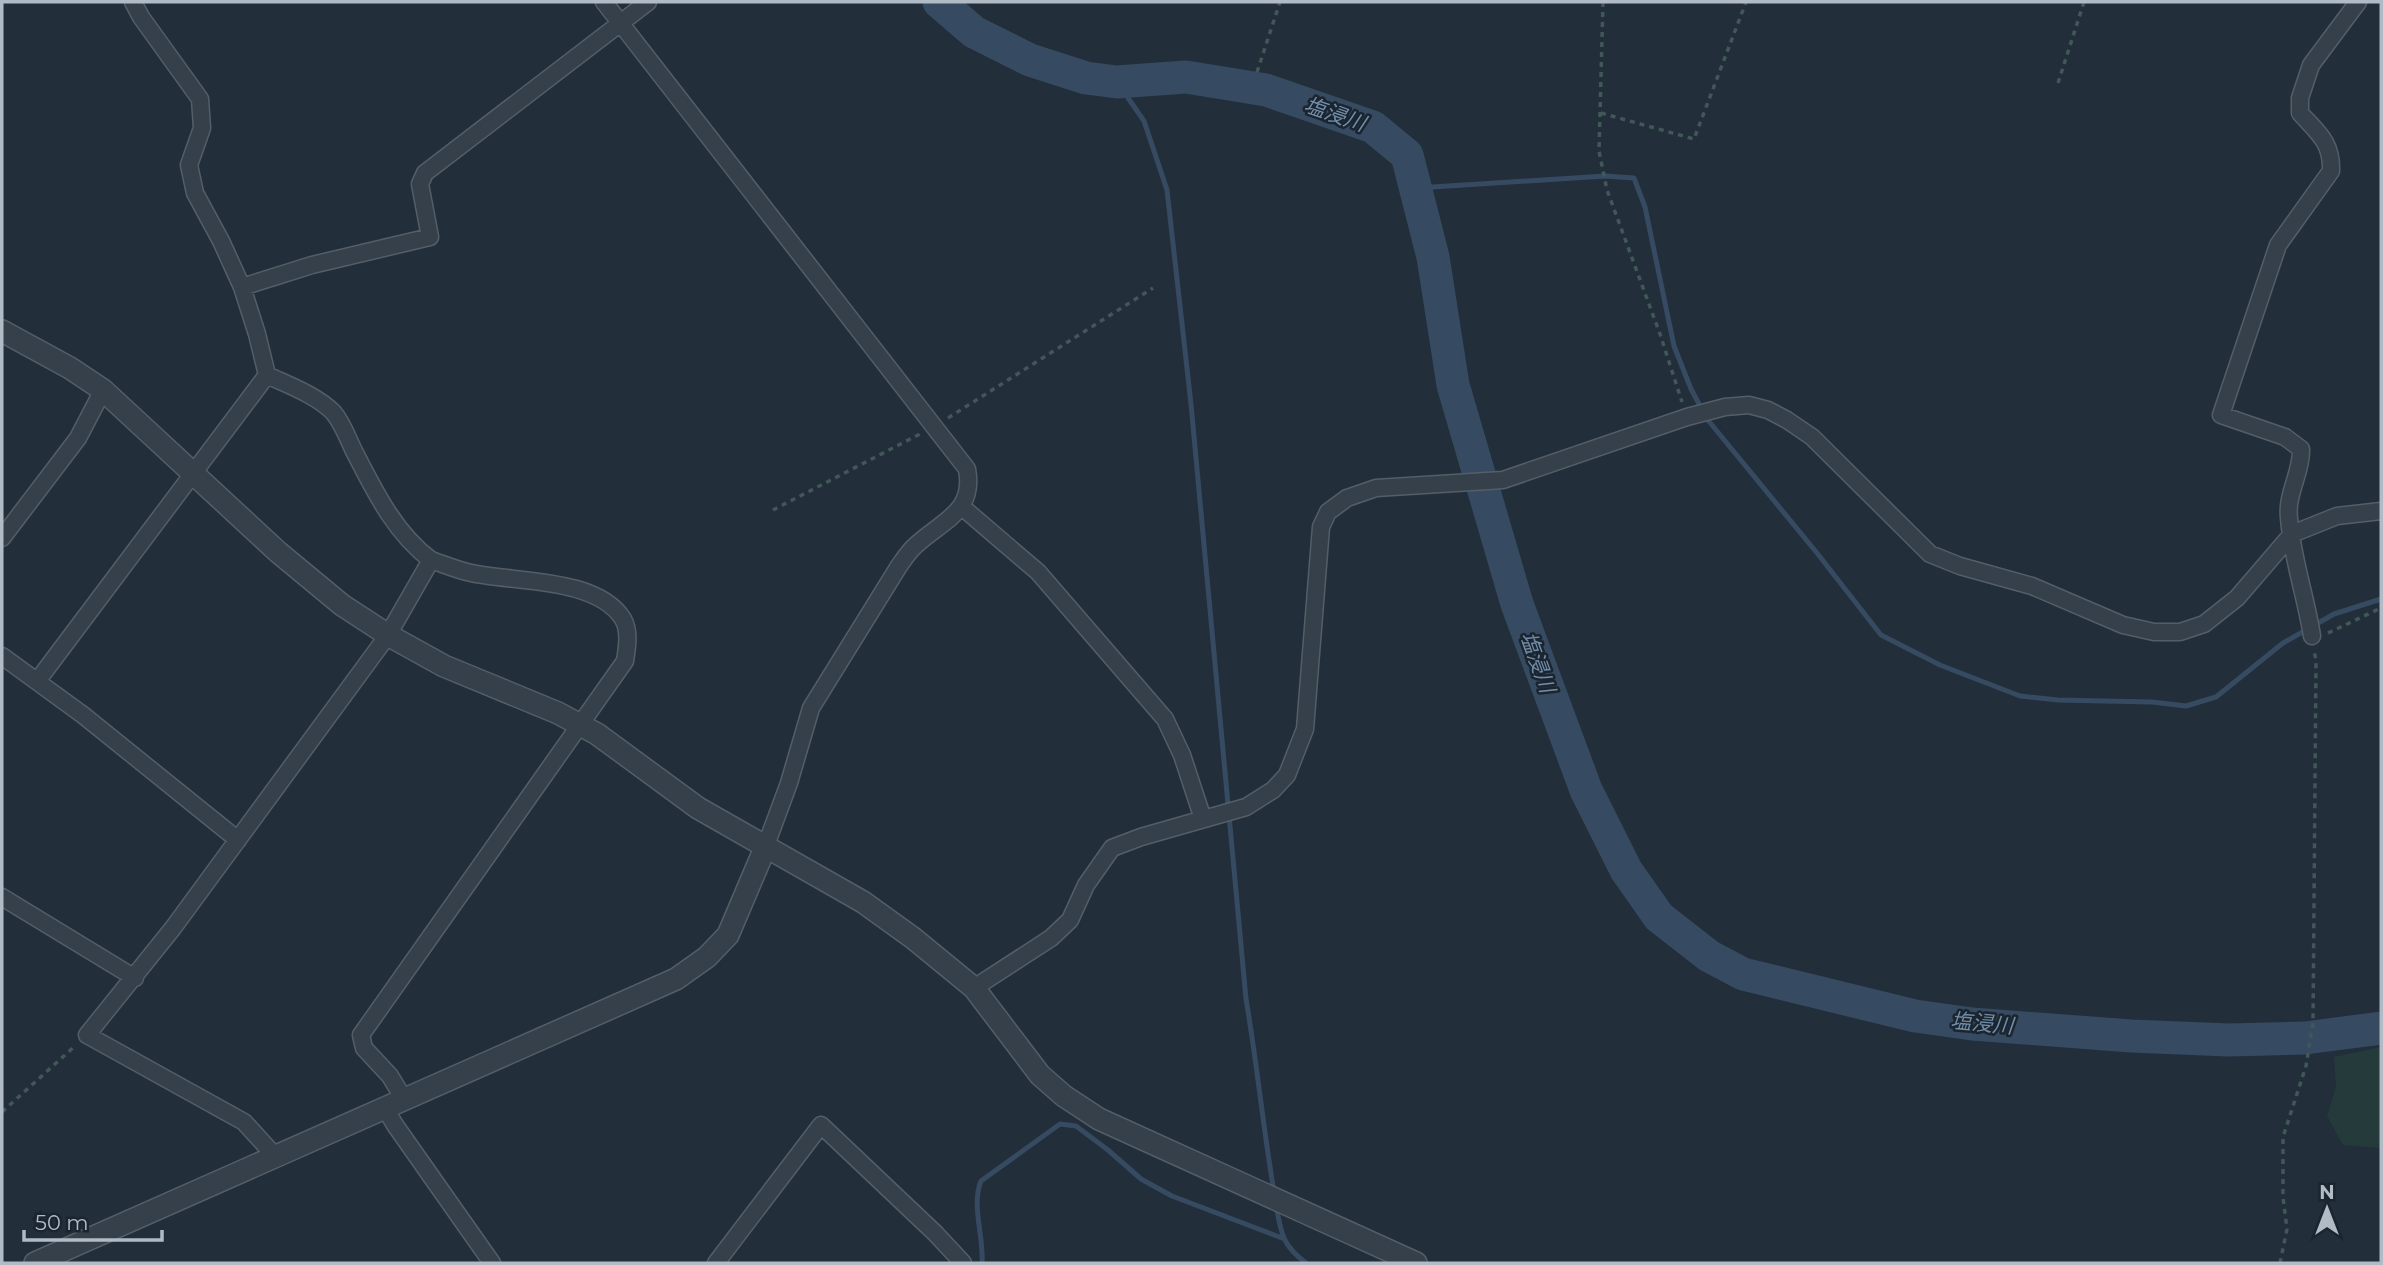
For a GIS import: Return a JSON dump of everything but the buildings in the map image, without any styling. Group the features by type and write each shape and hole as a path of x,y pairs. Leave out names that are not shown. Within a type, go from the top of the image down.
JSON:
{"street":[{"path":"133,2 200,99 202,128 188,165 195,193 242,287 267,375 317,400 334,413 393,520 415,548 431,560 468,572 574,588 600,598 623,619 628,642 625,661 360,1035 364,1048 390,1076 395,1103 395,1125 492,1263"},
{"path":"35,1263 676,979 707,957 728,935 765,848 811,708 824,684 899,566 915,546 962,507 968,495 970,482 967,469 604,2"},
{"path":"242,287 312,265 430,237 420,184 425,173 648,2"},
{"path":"2312,638 2288,516 2302,459 2301,449 2285,437 2221,415 2278,245 2331,171 2332,156 2326,141 2300,113 2300,98 2311,65 2358,2"},
{"path":"2,331 70,368 103,390 278,552 342,605 388,635 444,666 517,694 580,725 649,770 698,808 863,902 913,938 974,988 1040,1075 1064,1096 1099,1119 1416,1263"},
{"path":"38,680 267,375"},
{"path":"2,538 78,438 103,390"},
{"path":"974,988 1051,938 1070,920 1086,885 1112,848 1246,807 1273,790 1287,775 1305,729 1321,527 1328,512 1347,498 1376,488 1503,480 1687,417 1749,405 1768,410 1812,437 1930,554 1960,566 2032,586 2123,625 2154,632 2180,632 2204,625 2237,598 2292,534 2337,516 2381,511"},
{"path":"962,507 1038,572 1165,719 1182,755 1203,819"},
{"path":"275,1156 244,1122 87,1035 135,978 388,635 431,560"},
{"path":"2,656 83,715 238,840"},
{"path":"2,897 135,978"},
{"path":"716,1263 821,1125 963,1263"}],"path":[{"path":"1257,72 1280,2"},
{"path":"1603,2 1599,151 1607,190 1660,334 1687,417"},
{"path":"1601,113 1695,139 1746,2"},
{"path":"2058,83 2084,2"},
{"path":"773,510 935,426 1153,288"},
{"path":"2280,1263 2287,1229 2283,1197 2283,1137 2306,1066 2313,1023 2316,660 2312,638 2381,608"},
{"path":"2,1112 87,1035"}],"green space":[{"path":"2381,1047 2381,1148 2343,1145 2327,1116 2336,1087 2334,1057"}],"waterway":[{"name":"塩浸川","path":"939,2 974,32 1030,60 1086,78 1117,82 1186,77 1266,90 1373,127 1407,155 1433,257 1453,385 1517,604 1586,790 1626,870 1659,917 1709,956 1743,974 1915,1016 1972,1024 2229,1040 2305,1038 2381,1028"},
{"path":"1117,82 1144,121 1167,190 1191,404 1246,999 1274,1192"},
{"path":"1417,188 1605,176 1634,178 1645,207 1674,346 1691,389 1707,419 1881,635 1940,665 2020,696 2186,706 2216,697 2283,643 2334,614 2381,599"},
{"path":"982,1263 977,1211 981,1181 1060,1124 1076,1126 1141,1179 1172,1196 1282,1238"},
{"path":"1276,1205 1287,1244 1306,1263"}]}
